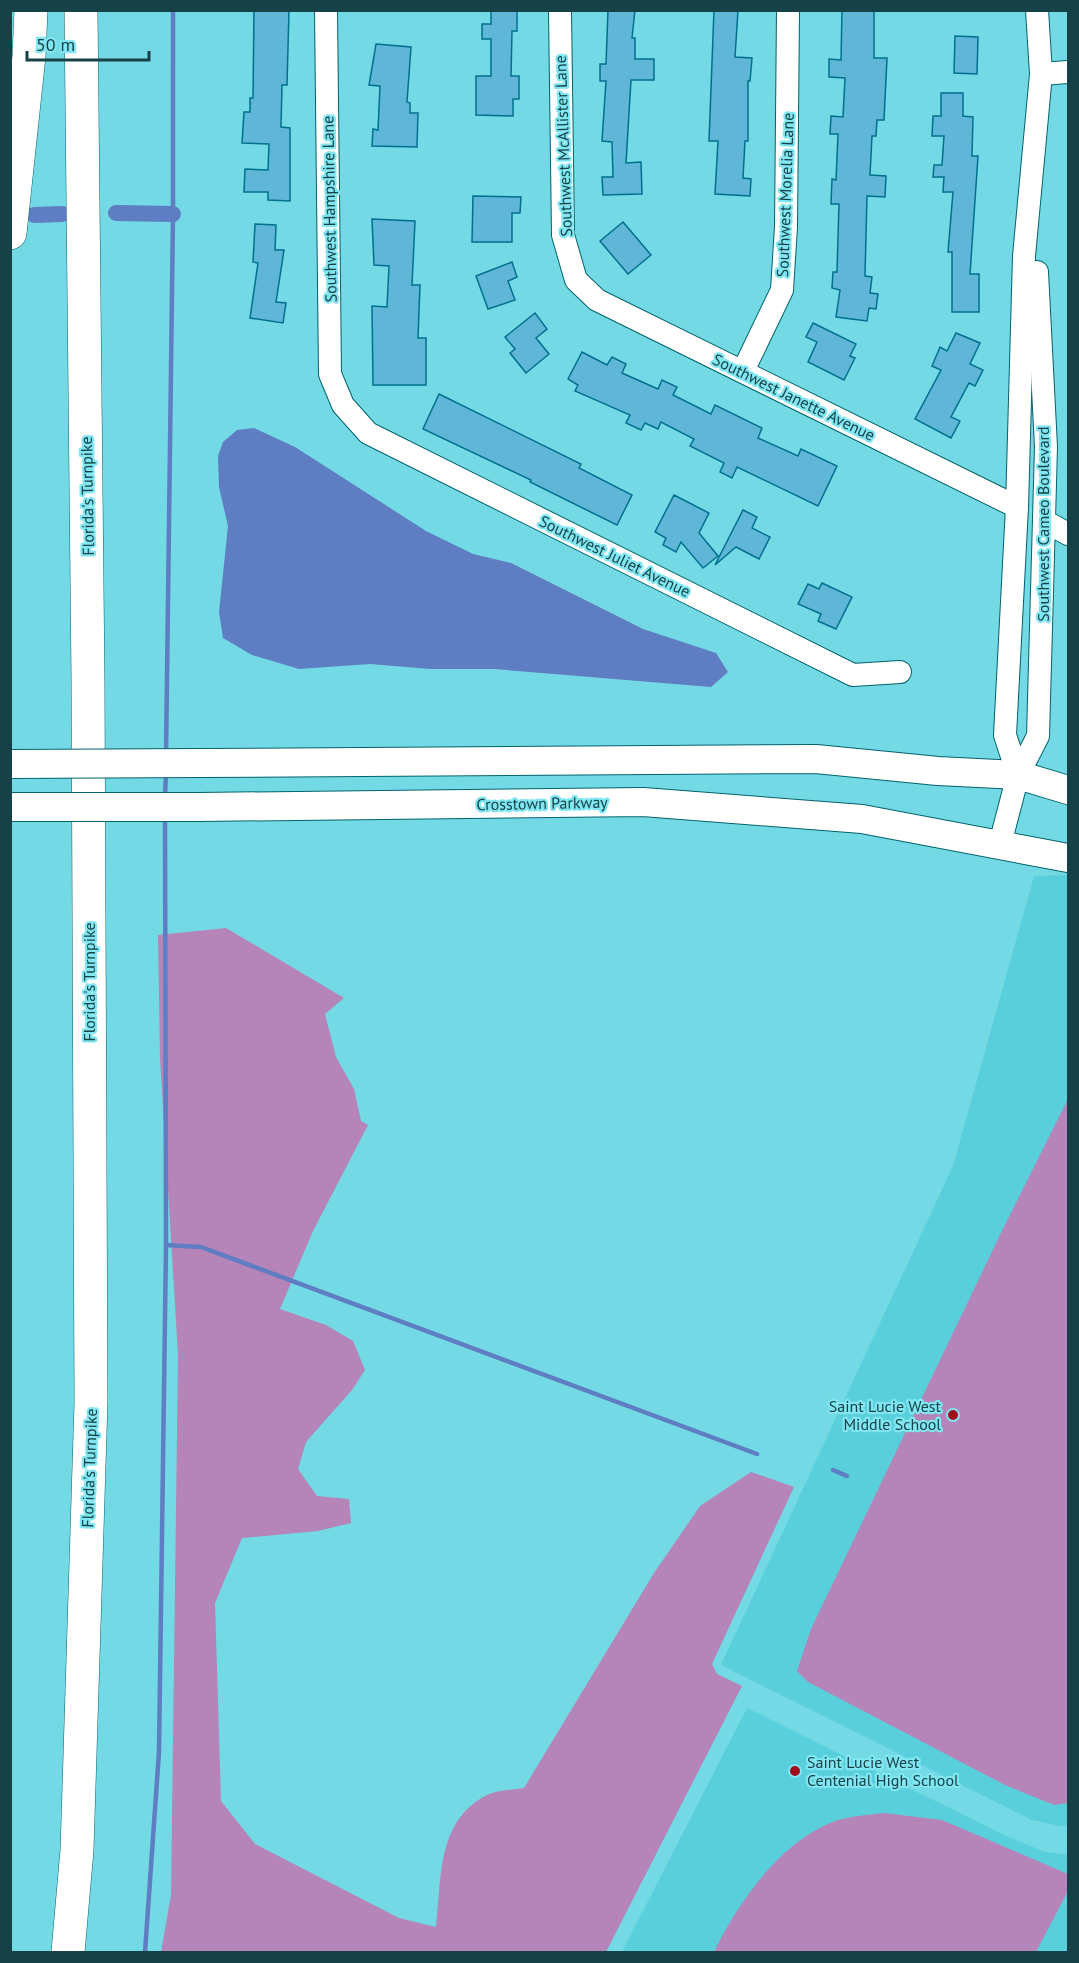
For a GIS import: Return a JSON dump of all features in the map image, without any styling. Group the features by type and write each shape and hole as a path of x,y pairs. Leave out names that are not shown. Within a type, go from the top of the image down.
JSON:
{"highway":[{"path":"10,233 29,56 31,10"},
{"name":"Florida's Turnpike","path":"68,1953 77,1850 91,1402 88,680 81,10"},
{"path":"49,1953 62,1853 79,1770"}],"main road":[{"path":"10,764 816,759 938,771 1017,775 1068,790"},
{"name":"Crosstown Parkway","path":"10,807 643,802 862,819 1068,858"}],"street":[{"name":"Southwest Hampshire Lane","path":"326,10 330,374 343,405"},
{"name":"Southwest McAllister Lane","path":"560,10 563,235 576,279"},
{"name":"Southwest Morelia Lane","path":"743,372 782,290 787,180 788,10"},
{"name":"Southwest Cameo Boulevard","path":"1017,775 1005,735 1017,507 1023,266 1028,233 1041,75 1037,10"},
{"path":"1041,75 1068,72"},
{"name":"Southwest Cameo Boulevard","path":"1000,844 1017,775 1038,736 1046,522 1046,447 1037,259 1028,233"},
{"name":"Southwest Janette Avenue","path":"576,279 597,300 1017,507"},
{"name":"Southwest Juliet Avenue","path":"343,405 368,434 853,675 900,672"},
{"path":"1046,522 1068,534"}],"shaded area":[{"path":"254,428 295,447 426,531 473,554 511,563 643,629 716,653 728,672 711,687 494,669 430,669 370,664 299,669 252,655 223,638 219,612 228,526 219,487 218,456 223,442 237,430"},
{"name":"Saint Lucie West Middle School","path":"1068,875 1068,1825 1060,1826 1032,1820 721,1665 953,1166 1034,876"},
{"path":"226,928 344,998 325,1014 336,1057 354,1089 361,1121 368,1125 313,1231 280,1309 326,1325 353,1341 365,1370 352,1390 306,1442 298,1469 317,1496 349,1499 351,1523 318,1531 242,1538 215,1603 221,1801 255,1844 399,1918 436,1927 441,1871 450,1836 458,1820 470,1806 491,1793 524,1788 654,1573 700,1506 751,1472 794,1487 712,1664 717,1674 742,1686 606,1952 161,1952 171,1895 178,1355 160,1058 158,935"},
{"name":"Saint Lucie West Middle School","path":"1068,1099 1068,1803 1054,1805 1005,1785 808,1682 797,1671 811,1629 1000,1235"},
{"name":"Saint Lucie West Centenial High School","path":"747,1708 1004,1835 1045,1852 1068,1855 1068,1952 622,1952"},
{"path":"884,1813 942,1820 1068,1874 1068,1891 1036,1952 714,1952 749,1893 780,1857 798,1842 838,1820"}],"building":[{"path":"254,10 289,10 287,85 282,85 281,127 290,128 290,201 268,200 268,192 244,192 245,169 268,170 269,144 242,143 244,112 250,112 250,98 253,98"},
{"path":"491,10 517,11 517,31 512,31 511,76 519,76 519,99 513,99 513,116 476,115 476,76 491,76 491,39 482,39 482,24 491,24"},
{"path":"608,10 635,10 632,38 635,38 635,59 654,59 654,80 631,80 626,163 641,162 642,194 603,195 602,177 613,177 612,142 602,141 606,81 600,81 600,64 606,64"},
{"path":"714,10 738,10 735,57 752,58 750,81 748,81 748,141 745,141 743,178 751,179 750,196 715,194 718,141 709,141"},
{"path":"842,10 874,10 874,58 887,58 884,120 877,120 876,136 872,136 870,175 886,176 885,197 867,196 865,276 872,277 870,293 878,294 876,309 869,308 867,321 836,317 840,290 832,288 833,272 837,272 839,204 831,204 832,179 836,180 838,134 830,134 831,116 843,117 845,78 829,77 829,59 841,60"},
{"path":"955,36 978,37 977,74 954,73"},
{"path":"376,44 411,47 407,102 410,103 410,113 418,113 417,147 372,146 373,129 378,130 380,86 369,85"},
{"path":"941,93 963,93 963,116 973,117 972,156 978,156 970,274 979,274 979,312 952,312 952,252 948,252 953,192 943,192 944,177 933,177 934,165 942,165 944,136 932,136 933,116 941,116"},
{"path":"473,196 521,197 520,213 512,213 512,242 472,242"},
{"path":"372,219 415,221 412,285 420,285 418,338 426,338 426,385 373,385 372,306 387,307 389,266 374,265"},
{"path":"623,222 651,255 628,274 600,241"},
{"path":"255,224 276,225 275,250 284,250 276,302 286,303 283,323 250,318 258,263 253,262"},
{"path":"512,262 517,277 508,281 515,300 488,309 476,276"},
{"path":"535,313 547,329 536,338 549,354 526,373 510,353 515,349 505,337"},
{"path":"813,323 856,344 850,356 855,358 844,380 808,362 817,342 806,337"},
{"path":"956,333 980,343 970,364 983,370 975,386 969,383 951,417 960,421 951,438 915,419 941,370 932,366 940,347 947,351"},
{"path":"582,352 607,365 612,357 626,364 622,373 658,389 662,380 677,387 673,395 711,414 715,405 762,428 758,438 798,456 801,449 837,466 818,506 737,467 732,478 720,472 724,463 690,446 694,439 661,422 658,429 645,423 641,430 626,423 630,415 575,391 578,385 568,379"},
{"path":"439,394 581,464 579,468 632,495 617,525 530,482 531,480 423,429"},
{"path":"674,495 709,513 699,533 718,556 703,568 681,542 676,552 663,545 666,538 655,532"},
{"path":"743,510 757,517 752,528 770,537 759,559 736,547 715,565"},
{"path":"822,583 852,597 836,629 818,621 821,614 798,604 808,584 819,589"}],"waterway":[{"path":"166,755 173,214 173,10"},
{"path":"116,213 173,214"},
{"path":"34,215 62,214"},
{"path":"165,797 166,772"},
{"path":"145,1952 159,1752 166,1245 165,817"},
{"path":"166,1245 201,1247 757,1454"},
{"path":"833,1470 847,1476"}],"place":[{"name":"Saint Lucie West Middle School","path":"953,1415"},
{"name":"Saint Lucie West Centenial High School","path":"795,1771"}]}
